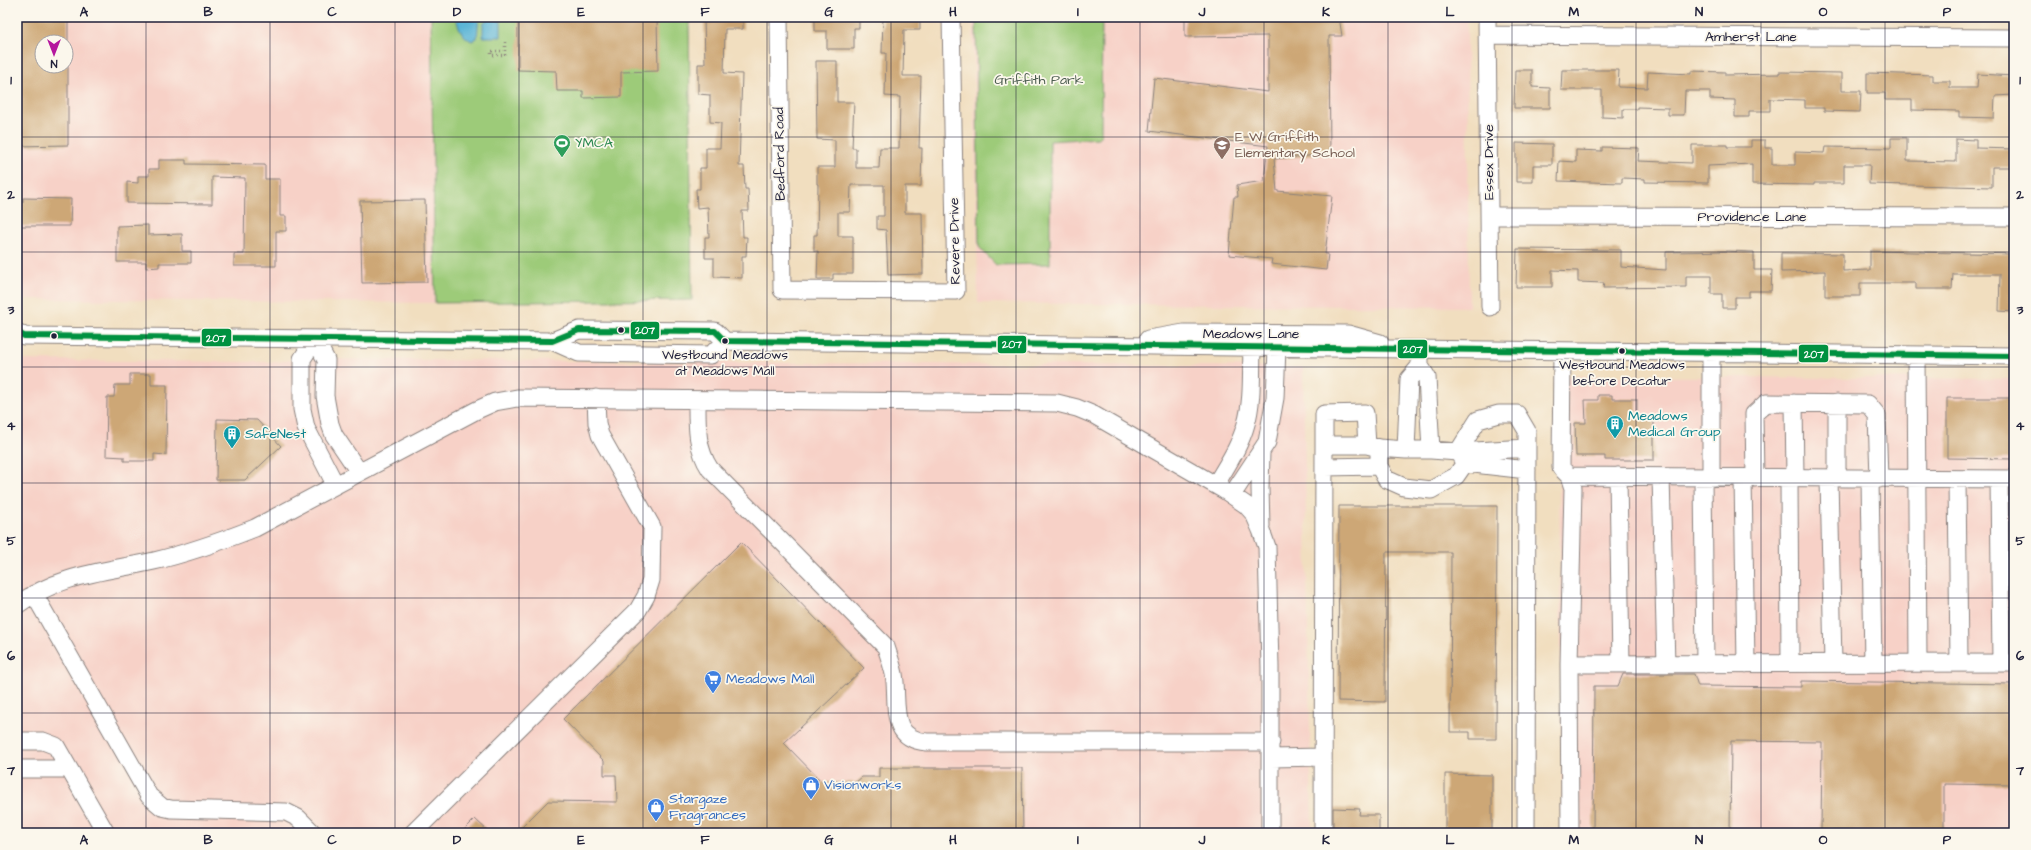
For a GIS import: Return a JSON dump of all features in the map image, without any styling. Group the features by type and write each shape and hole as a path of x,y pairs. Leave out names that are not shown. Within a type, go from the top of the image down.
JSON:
{"street":[{"name":"Bedford Road","path":"779,17 782,290"},
{"name":"Revere Drive","path":"782,290 956,291 951,17"},
{"name":"Essex Drive","path":"1487,17 1490,307"},
{"name":"Amherst Lane","path":"1488,36 2014,38"},
{"name":"Providence Lane","path":"1490,216 2014,217"},
{"path":"19,336 552,341 579,330 587,330 715,331 725,341 711,355 579,353 552,341"},
{"name":"Meadows Lane","path":"1096,346 1184,333 1348,334 1415,355"},
{"path":"315,339 326,360 325,396 330,424 334,435 359,472"},
{"path":"315,339 302,359 302,409 306,428 335,484"},
{"name":"Meadows Lane","path":"725,341 1277,348 1415,355 1562,351 2014,356"},
{"path":"1216,484 1233,455 1246,425 1250,401 1252,348"},
{"path":"1232,495 1267,442 1272,421 1277,348"},
{"path":"1562,351 1561,468 1569,476 1573,488 1569,664 1570,833"},
{"path":"1705,664 1707,478 1711,353"},
{"path":"1415,355 1427,377 1431,450"},
{"path":"1406,450 1409,379 1415,355"},
{"path":"1916,355 1918,663"},
{"path":"17,605 34,594 75,576 172,557 226,540 261,525 335,484 495,402 517,398 1057,403 1077,408 1094,415 1216,484 1246,505 1254,514 1262,530"},
{"path":"413,833 638,610 646,596 652,572 652,527 600,435 597,423 596,398"},
{"path":"697,400 697,432 700,447 710,469 886,647 894,674 896,715 901,728 910,738 927,742 1271,750 1323,757"},
{"path":"1746,664 1749,478 1754,414 1766,403 1868,404 1877,415 1873,663"},
{"path":"1790,664 1794,403"},
{"path":"1833,664 1833,478 1837,403"},
{"path":"1323,833 1324,414 1365,413 1379,466 1386,479 1404,487 1431,490 1456,476 1461,458 1478,420 1499,414 1517,414 1527,431 1526,833"},
{"path":"1324,445 1373,446 1406,450 1431,450 1461,458 1527,470"},
{"path":"1461,458 1527,448"},
{"path":"1261,451 1260,488 1262,530 1266,547 1271,750 1270,833"},
{"path":"1324,467 1379,466"},
{"path":"1569,476 2007,479 2008,663 1569,664"},
{"path":"1618,476 1621,664"},
{"path":"1662,477 1666,664"},
{"path":"1957,479 1959,663"},
{"path":"34,594 149,796 154,802 162,806 180,810 286,812 298,818 313,833"},
{"path":"17,741 44,741 52,743 69,769 106,833"},
{"path":"17,769 69,769"}],"path":[{"path":"501,51 491,51 491,55 505,55 504,39"}],"shaded area":[{"path":"17,17 431,17 435,303 17,299"},
{"name":"E W Griffith Elementary School","path":"973,17 1467,17 1469,307 978,303"},
{"path":"302,359 1303,367 1312,833 17,833 17,360 275,362"},
{"path":"1558,376 2014,379 2014,833 1563,833"}],"green space":[{"name":"YMCA","path":"431,17 689,17 692,300 435,303"},
{"name":"Griffith Park","path":"976,17 1102,17 1101,135 1098,138 1050,141 1050,264 996,265 979,247"}],"water":[{"path":"456,17 479,17 477,38 472,41 463,34 459,28"},
{"path":"487,17 497,17 497,20 501,21 501,37 483,37 483,23 487,20"}],"building":[{"path":"17,17 68,17 68,34 34,34 34,74 68,74 68,145 17,146"},
{"name":"YMCA","path":"518,17 657,17 658,71 621,72 621,97 583,98 583,91 557,91 556,71 518,70"},
{"path":"704,17 743,17 743,29 725,29 724,73 742,74 739,166 744,166 745,189 748,189 749,211 742,211 743,237 747,237 746,256 742,256 742,278 714,277 714,258 705,258 705,237 709,237 708,207 697,208 696,189 700,189 700,168 706,168 706,148 720,148 721,123 710,122 710,95 698,94 698,64 705,64"},
{"path":"815,17 859,17 859,28 854,28 854,49 827,49 827,31 815,31"},
{"path":"883,17 920,17 920,30 904,30 903,76 921,76 919,148 922,148 921,186 905,186 905,213 922,213 923,274 888,275 886,230 877,229 877,216 884,216 884,185 851,185 850,212 838,212 838,236 853,236 853,274 833,274 833,279 817,279 818,251 814,251 814,235 817,235 817,167 835,167 835,140 817,139 816,61 837,61 837,102 854,102 852,148 856,148 856,168 879,168 880,148 899,148 900,97 885,96 886,53 882,53"},
{"path":"1185,17 1339,17 1342,36 1329,36 1330,154 1274,159 1277,191 1332,196 1325,254 1328,254 1326,270 1271,264 1272,259 1229,255 1234,197 1238,197 1237,185 1264,181 1268,146 1149,131 1154,78 1268,92 1268,36 1185,37"},
{"path":"1515,70 1532,70 1532,87 1550,88 1550,108 1514,108"},
{"path":"1562,70 1619,70 1618,87 1647,88 1648,72 1691,74 1691,71 1725,72 1725,75 1779,74 1779,72 1842,73 1842,91 1861,91 1860,112 1824,111 1824,108 1805,108 1805,100 1770,99 1770,111 1749,111 1749,117 1735,117 1735,100 1710,99 1710,91 1685,91 1684,115 1668,115 1668,108 1637,107 1637,109 1623,109 1623,118 1602,117 1602,90 1561,90"},
{"path":"1867,73 1933,75 1933,81 1950,81 1950,88 1977,88 1978,74 2014,76 2014,95 1995,96 1994,118 1959,117 1959,111 1912,110 1912,100 1885,100 1885,93 1867,93"},
{"path":"1891,138 1907,138 1907,161 1956,162 1956,139 1976,140 1976,148 2014,149 2014,167 1992,167 1992,187 1869,184 1870,165 1844,165 1844,183 1814,183 1814,185 1752,184 1752,164 1708,166 1708,183 1645,182 1645,179 1622,178 1622,183 1558,181 1559,161 1576,162 1576,150 1602,151 1602,147 1639,148 1638,161 1692,163 1692,145 1751,147 1751,140 1765,140 1765,148 1772,148 1772,165 1795,165 1795,152 1824,153 1825,147 1891,148"},
{"path":"1516,143 1552,144 1552,165 1533,165 1533,182 1516,182"},
{"path":"159,160 186,160 186,164 265,165 265,179 280,179 280,216 286,216 286,231 276,231 276,266 234,266 234,254 244,254 245,178 212,177 212,204 127,203 127,182 138,183 138,176 149,176 149,169 159,169"},
{"path":"23,198 71,199 70,226 17,226 17,202 23,202"},
{"path":"425,200 427,282 362,283 360,201"},
{"path":"148,225 148,235 182,234 182,251 191,251 191,263 159,263 159,267 146,268 146,262 117,262 117,226"},
{"path":"1517,249 1621,250 1621,267 1666,270 1666,252 1754,252 1754,270 1772,270 1771,291 1749,291 1749,297 1735,297 1735,308 1722,308 1722,294 1711,294 1711,276 1686,276 1686,287 1603,288 1604,283 1578,282 1578,271 1552,270 1552,287 1516,287"},
{"path":"1870,251 2014,254 2014,312 1999,311 2000,274 1953,274 1952,289 1916,289 1916,283 1860,283 1860,296 1825,296 1825,271 1781,272 1781,253 1843,254 1843,271 1870,270"},
{"path":"130,374 151,374 151,385 167,385 166,455 154,454 154,461 124,461 124,457 106,456 107,397 114,397 115,385 130,385"},
{"name":"Meadows Medical Group","path":"1598,395 1612,395 1612,399 1637,399 1637,419 1654,419 1654,460 1605,460 1605,456 1576,456 1575,423 1586,423 1585,400 1598,400"},
{"path":"1947,398 2013,398 2013,459 1947,458"},
{"name":"SafeNest","path":"217,419 257,420 281,446 245,480 216,480"},
{"path":"1339,506 1497,506 1496,739 1470,739 1470,732 1450,732 1451,552 1386,552 1385,702 1338,701"},
{"name":"Meadows Mall","path":"741,542 864,668 784,743 822,782 856,782 862,777 879,777 879,768 1022,768 1023,833 516,833 548,801 617,802 616,775 604,775 604,761 563,719"},
{"path":"1623,674 1694,674 1698,686 1801,687 1801,681 2014,684 2014,785 1944,784 1944,832 1821,831 1822,742 1731,741 1730,833 1593,833 1594,686 1618,686"},
{"path":"1445,774 1492,775 1492,833 1445,833"},
{"path":"1333,808 1360,809 1359,815 1379,815 1379,833 1333,833"},
{"path":"475,819 490,833 461,833"}],"transit line":[{"name":"207","path":"17,332 24,336 552,341 579,330 715,331 725,341 2014,356"}],"place":[{"name":"YMCA","path":"562,158"},
{"name":"E W Griffith Elementary School","path":"1222,160"},
{"name":"Westbound Meadows at Meadows Mall","path":"725,341"},
{"name":"Westbound Meadows before Decatur","path":"1622,351"},
{"name":"Meadows Medical Group","path":"1615,439"},
{"name":"SafeNest","path":"232,449"},
{"name":"Meadows Mall","path":"713,694"},
{"name":"Visionworks","path":"811,800"},
{"name":"Stargaze Fragrances","path":"656,822"}]}
